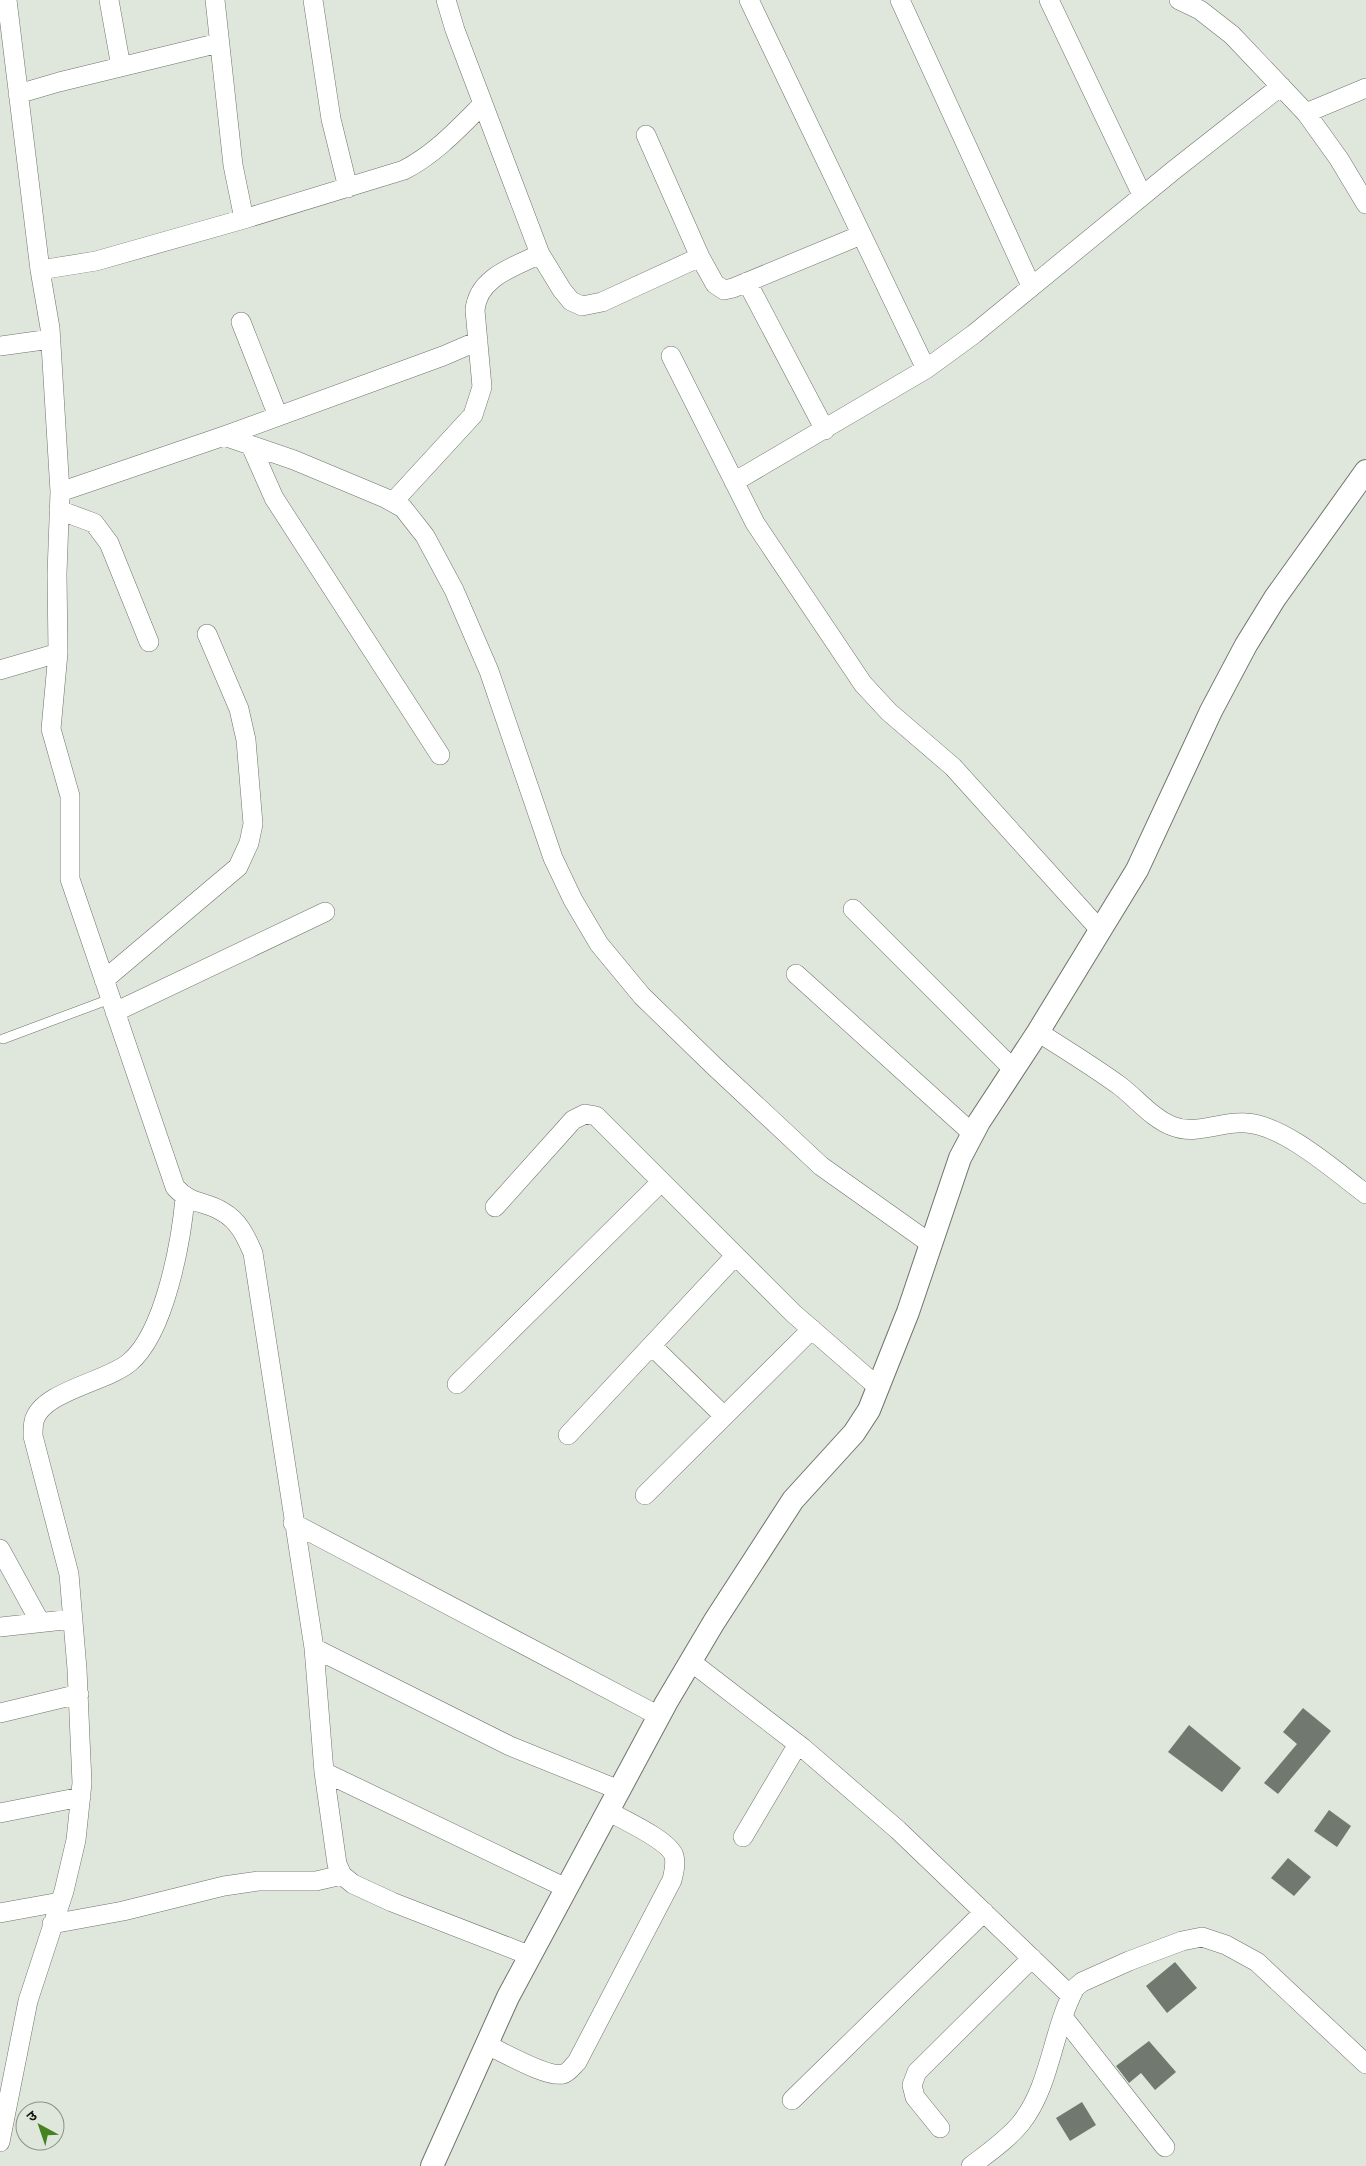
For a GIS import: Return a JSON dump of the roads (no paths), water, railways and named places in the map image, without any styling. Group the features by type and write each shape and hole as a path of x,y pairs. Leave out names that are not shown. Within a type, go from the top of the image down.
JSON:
{"street":[{"path":"7,0 5,23 18,94 40,270 51,339 60,501 58,653 51,729 70,796 70,879 174,1187 185,1198 223,1212 238,1225 253,1253 293,1523 314,1648 324,1772 337,1864 342,1875 353,1884 392,1902 531,1956"},
{"path":"109,0 122,67"},
{"path":"215,0 233,166 244,219"},
{"path":"313,0 331,119 348,188"},
{"path":"446,0 455,30 540,254 571,301 582,306 602,302 700,257"},
{"path":"749,0 926,369"},
{"path":"900,0 1031,286"},
{"path":"1048,0 1142,195"},
{"path":"1179,0 1200,10 1232,35 1306,113 1339,159 1366,204"},
{"path":"18,94 59,82 219,43"},
{"path":"734,482 926,369 974,334 1142,195 1281,86"},
{"path":"1306,113 1366,88"},
{"path":"40,270 96,260 244,219 404,170 420,162 445,142 483,104"},
{"path":"646,136 700,257 715,284 724,290 861,235"},
{"path":"393,502 473,415 482,386 475,310 476,298 481,289 495,276 540,254"},
{"path":"747,282 825,430"},
{"path":"240,322 278,416"},
{"path":"0,346 51,339"},
{"path":"60,501 224,436 443,356 478,341"},
{"path":"671,356 755,523 863,684 889,712 953,767 1100,931"},
{"path":"224,436 294,460 403,508 425,536 454,590 489,671 554,858 573,900 599,944 642,996 821,1166 931,1244"},
{"path":"251,446 274,498 440,755"},
{"path":"432,2166 508,1997 690,1662 793,1500 854,1433 879,1388 960,1158 973,1134 1137,870 1211,711 1246,645 1275,598 1366,471"},
{"path":"60,501 94,523 109,543 149,642"},
{"path":"104,980 238,867 250,842 253,824 246,740 238,709 207,634"},
{"path":"0,670 58,653"},
{"path":"852,909 1014,1070"},
{"path":"112,1006 325,912"},
{"path":"796,974 973,1134"},
{"path":"1038,1032 1112,1080 1170,1125 1186,1130 1245,1123 1264,1126 1293,1140 1366,1194"},
{"path":"495,1207 573,1120 585,1114 596,1116 735,1256 812,1329 879,1388"},
{"path":"457,1384 661,1182"},
{"path":"0,2142 28,2001 60,1902 76,1840 81,1797 79,1694 69,1574 33,1436 34,1420 43,1407 53,1399 105,1377 130,1362 147,1342 158,1319 180,1243 185,1198"},
{"path":"568,1435 735,1256"},
{"path":"646,1495 812,1329"},
{"path":"652,1346 724,1416"},
{"path":"293,1523 659,1716"},
{"path":"0,1549 40,1622"},
{"path":"0,1628 73,1619"},
{"path":"314,1648 510,1746 619,1790"},
{"path":"690,1662 798,1744 898,1830 1071,1996"},
{"path":"0,1713 79,1694"},
{"path":"743,1837 798,1744"},
{"path":"324,1772 566,1888"},
{"path":"0,1813 81,1797"},
{"path":"487,2045 552,2075 564,2074 571,2068 577,2062 672,1880 675,1866 674,1855 667,1846 608,1811"},
{"path":"52,1924 123,1911 224,1886 258,1881 316,1881 342,1875"},
{"path":"0,1913 60,1902"},
{"path":"792,2100 984,1912"},
{"path":"971,2166 1006,2139 1020,2124 1033,2104 1074,1988 1102,1972 1182,1941 1202,1937 1226,1945 1257,1962 1366,2064"},
{"path":"940,2128 915,2097 912,2085 917,2072 1032,1958"},
{"path":"1064,2018 1164,2148"}],"lane":[{"path":"4,1039 112,1006"}]}
